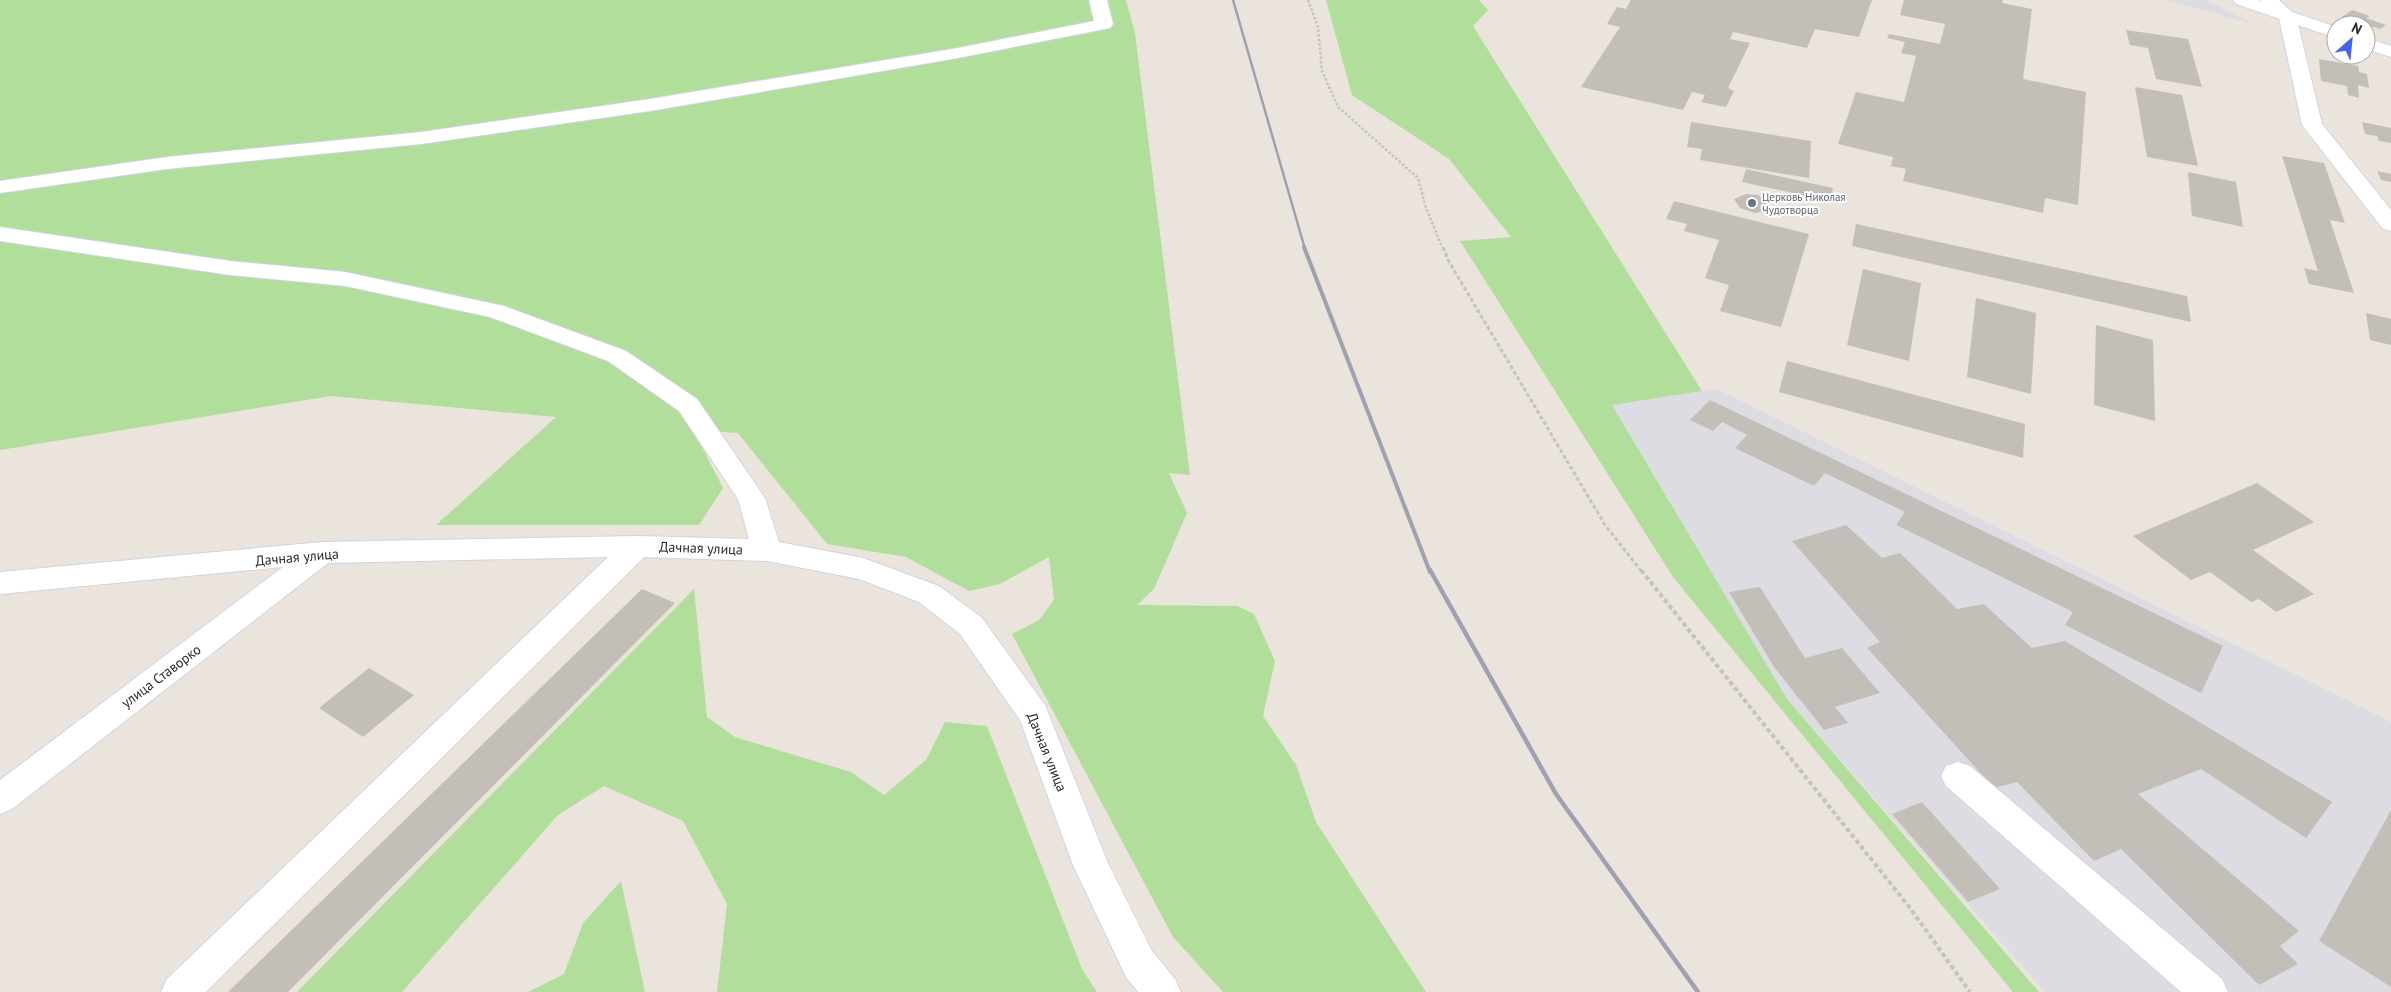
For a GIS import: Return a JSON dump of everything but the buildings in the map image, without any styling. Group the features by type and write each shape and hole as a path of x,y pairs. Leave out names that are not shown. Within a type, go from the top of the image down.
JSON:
{"street":[{"path":"0,188 167,163 420,138 650,105 958,53 1104,24 1098,0"},
{"path":"2242,0 2326,30"},
{"path":"2269,0 2287,16 2312,125 2391,224"},
{"path":"2376,47 2391,52"},
{"path":"0,234 230,268 345,279 496,311 617,356 688,404 751,498 767,550"},
{"path":"180,992 637,546"},
{"name":"Дачная улица","path":"0,583 322,553 637,546 767,550 863,569 929,594 971,626 1034,714 1091,865 1139,964 1162,992"},
{"name":"улица Ставорко","path":"0,799 322,553"},
{"path":"1958,776 2209,992"}],"path":[{"path":"1308,0 1318,27 1322,71 1338,107 1381,143 1418,178 1426,208 1448,260 1605,526 1910,908 1970,992"}],"shaded area":[{"path":"2165,0 2207,0 2253,24"},
{"path":"1717,389 2391,722 2391,992 2045,992 1787,699 1612,404"}],"green space":[{"path":"0,0 1126,0 1135,33 1190,475 1169,473 1187,513 1154,589 1137,605 1237,606 1254,614 1275,661 1263,716 1296,765 1316,822 1426,992 1223,992 1173,937 1012,634 1039,620 1054,600 1049,557 1000,584 969,591 906,557 827,544 738,433 693,430 723,488 699,525 436,525 556,417 331,396 0,450"},
{"path":"1326,0 1479,0 1488,10 1473,26 1702,391 1612,405 1787,699 2039,992 2013,992 1673,577 1460,241 1511,237 1449,159 1352,95"},
{"path":"694,589 707,717 735,737 851,772 884,795 926,760 945,722 987,726 1082,969 1097,992 717,992 727,904 683,821 604,786 558,815 402,992 297,992"},
{"path":"621,881 645,992 528,992 564,974 583,923"}],"railway":[{"path":"1233,0 1305,249"},
{"path":"1304,247 1430,572"},
{"path":"1430,570 1556,794 1698,992"}],"place":[{"name":"Церковь Николая Чудотворца","path":"1752,203"}]}
